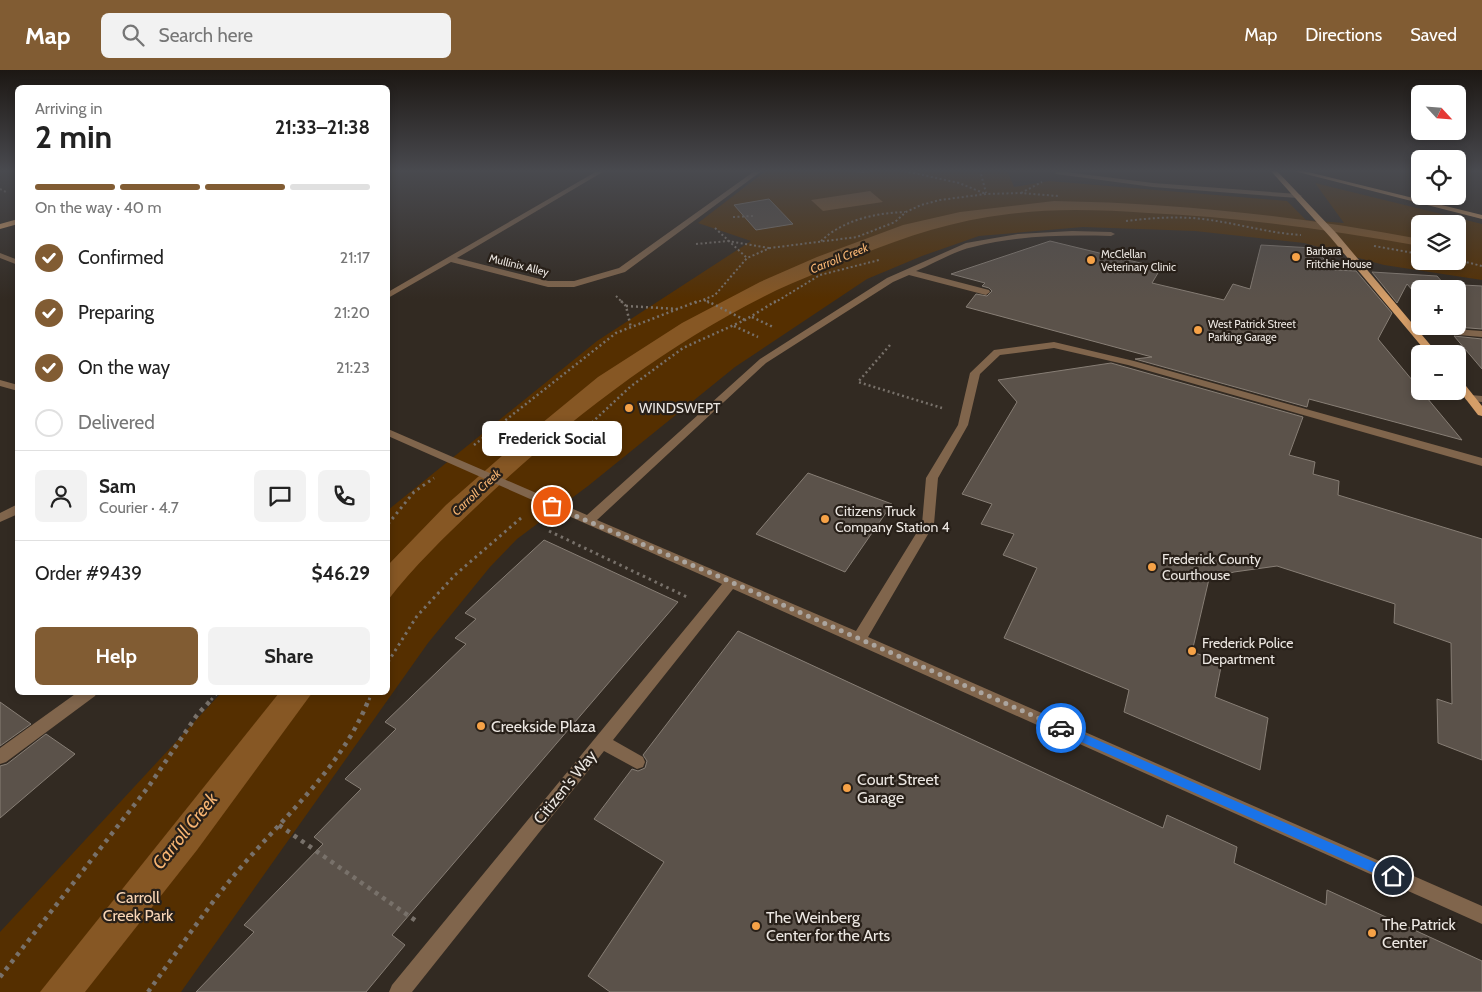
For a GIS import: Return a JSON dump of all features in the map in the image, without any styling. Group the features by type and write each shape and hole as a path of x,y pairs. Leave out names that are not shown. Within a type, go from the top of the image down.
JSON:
{"main road":[{"path":"1314,213 1411,327"},
{"path":"1469,213 1482,217"},
{"path":"0,227 15,222"},
{"path":"1418,335 1426,345"},
{"path":"1466,393 1482,413"}],"street":[{"path":"390,294 529,213"},
{"name":"Mullinix Alley","path":"449,259 548,284 574,284 622,270 701,213"},
{"path":"589,520 763,362 890,280 977,243 1018,236 1072,233 1111,234"},
{"path":"0,255 15,262"},
{"path":"909,272 986,292"},
{"path":"1466,333 1482,334"},
{"path":"859,638 928,524 932,478 965,419 975,373 997,352 1054,345 1130,363 1482,462"},
{"path":"0,383 15,387"},
{"path":"1470,398 1482,399"},
{"path":"390,433 533,498 589,520 859,638 1482,916"},
{"path":"0,518 15,510"},
{"name":"Citizen's Way","path":"400,992 731,582"},
{"path":"0,758 86,695"},
{"path":"602,742 637,762"}],"path":[{"path":"820,241 826,235 844,225 887,213"},
{"path":"470,448 616,333 715,295 748,258 770,248 857,237 895,222 905,213"},
{"path":"712,224 748,258"},
{"path":"661,242 703,245 728,241 770,248"},
{"path":"1372,246 1411,252"},
{"path":"1466,262 1482,266"},
{"path":"598,277 607,289 626,306 631,328"},
{"path":"703,300 745,320"},
{"path":"626,306 681,309"},
{"path":"890,345 858,382 927,403 965,419"},
{"path":"390,522 414,492 432,478"},
{"path":"514,514 530,522"},
{"path":"390,659 417,616 455,575 521,518"},
{"path":"547,530 710,608"},
{"path":"0,977 149,786 197,715 215,695"},
{"path":"148,992 236,873 308,794 336,760 360,722 371,695"},
{"path":"279,825 425,928"}],"green space":[{"name":"Carroll Creek Park","path":"711,213 1299,213 1306,220 1344,223 1337,213 1437,213 1445,215 1411,215 1411,269 1384,265 1304,243 1195,231 1083,227 979,236 922,256 867,279 735,367 588,486 517,539 490,567 428,643 181,992 0,992 0,932 219,695 390,695 390,508 597,341 751,241 698,223"},
{"name":"Carroll Creek Park","path":"1466,220 1482,224 1482,280 1417,270 1466,270"}],"water":[{"name":"Carroll Creek","path":"955,213 1018,213 986,217 942,227 899,240 777,290 700,332 663,355 558,433 452,530 425,557 390,598 390,563 446,505 503,455 598,377 682,323 760,282 817,257 903,225"},
{"path":"1148,213 1246,213 1283,217 1411,237 1411,245 1319,230 1251,221"},
{"name":"Carroll Creek","path":"277,695 311,695 197,850 85,992 40,992"}],"building":[{"path":"741,213 782,213 793,224 756,230"},
{"name":"West Patrick Street Parking Garage","path":"1050,241 1161,268 1152,283 1224,300 1233,284 1250,289 1261,245 1313,248 1335,270 1356,271 1392,313 1378,339 1411,379 1411,400 1429,400 1462,440 1309,399 1307,407 1135,359 1152,357 966,307 976,294 987,296 992,291 982,286 985,283 951,274"},
{"path":"1372,272 1437,276 1440,280 1411,280 1411,289 1407,284 1397,303"},
{"path":"1466,285 1482,286 1482,329 1466,328"},
{"path":"1454,336 1482,339 1482,369 1466,350 1466,345 1462,345"},
{"name":"Frederick County Courthouse","path":"1111,363 1303,417 1289,455 1315,462 1313,474 1339,481 1338,495 1482,539 1482,760 1438,743 1437,699 1452,704 1451,643 1394,623 1395,604 1277,566 1234,572 1209,579 1192,652 1222,662 1215,697 1268,718 1260,770 1124,712 1129,690 1004,638 1037,568 1003,555 1014,534 981,524 992,504 962,494 1017,402 998,380"},
{"name":"Citizens Truck Company Station 4","path":"808,473 892,504 845,572 756,534"},
{"name":"Creekside Plaza","path":"544,540 678,602 392,935 405,945 366,992 196,992 254,932 244,925 323,844 314,837 361,789 345,779 396,729 385,722 466,644 455,638 476,619 465,613"},
{"name":"Court Street Garage","path":"738,631 1163,828 1167,815 1237,847 1234,863 1326,905 1327,890 1482,961 1482,992 610,992 588,976 664,862 594,819 632,769 638,771 645,768 647,761 643,755"},
{"path":"0,702 31,724 0,746"},
{"path":"46,734 75,754 0,818 0,766 7,764"}],"way so far":[{"path":"552,506 713,574 1061,728"}],"place":[{"name":"Barbara Fritchie House","path":"1296,257"},
{"name":"McClellan Veterinary Clinic","path":"1091,260"},
{"name":"West Patrick Street Parking Garage","path":"1198,330"},
{"name":"WINDSWEPT","path":"629,408"},
{"name":"Frederick Social","path":"552,506"},
{"name":"Citizens Truck Company Station 4","path":"825,519"},
{"name":"Frederick County Courthouse","path":"1152,567"},
{"name":"Frederick Police Department","path":"1192,651"},
{"name":"Creekside Plaza","path":"481,726"},
{"name":"Court Street Garage","path":"847,788"},
{"name":"The Weinberg Center for the Arts","path":"756,926"},
{"name":"The Patrick Center","path":"1372,933"}],"route":[{"path":"1061,728 1393,876"}]}
